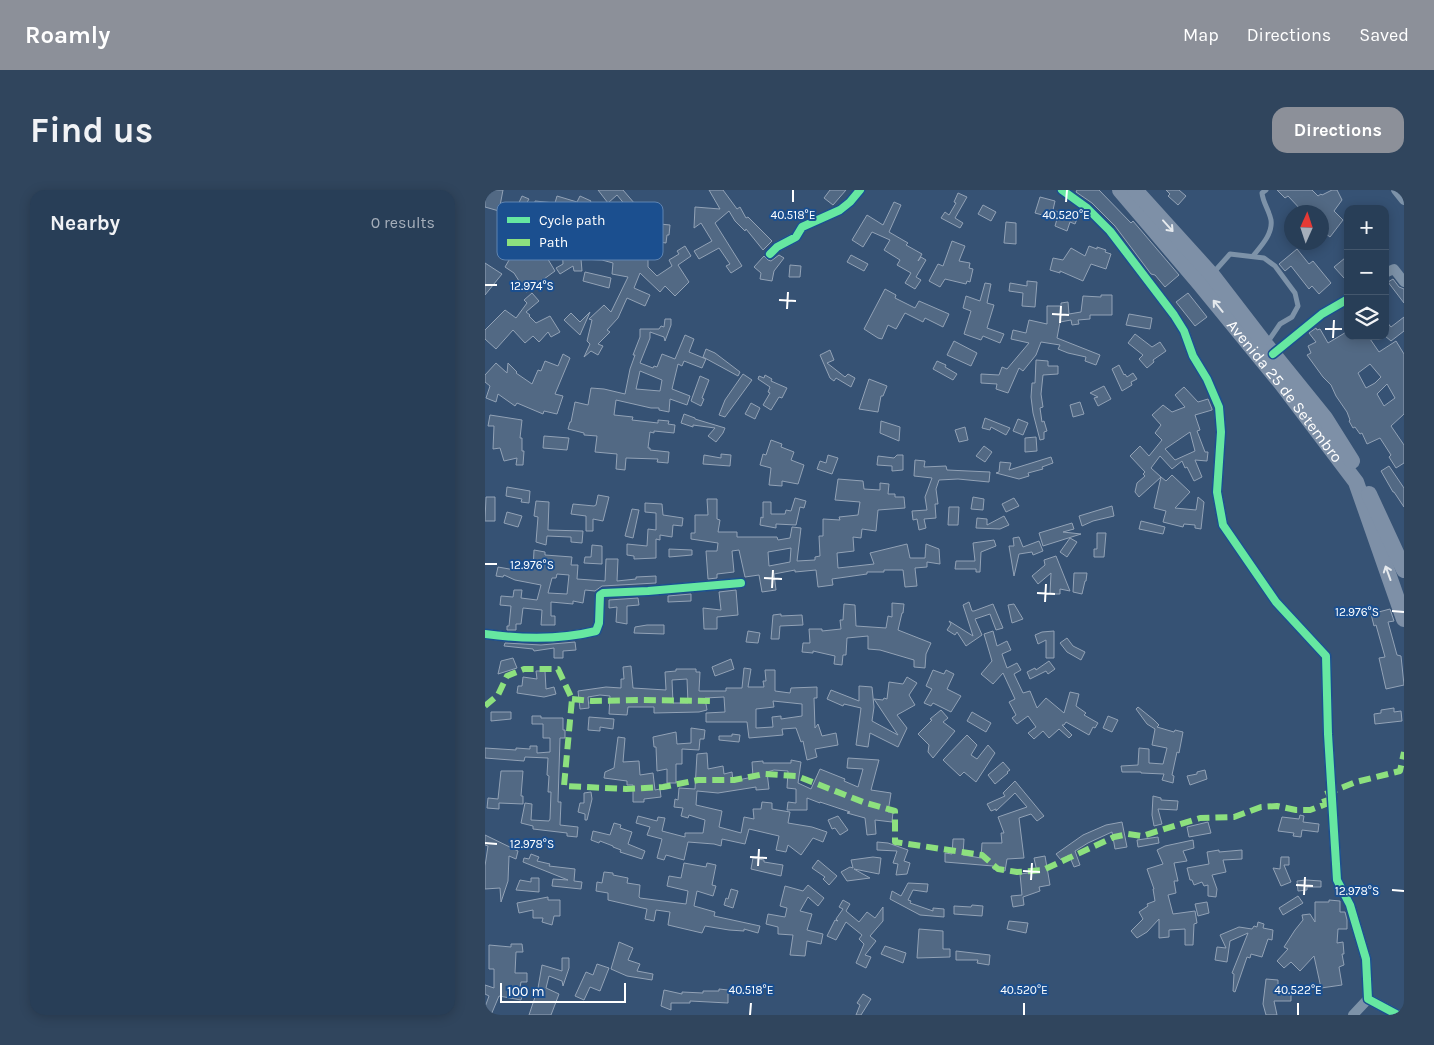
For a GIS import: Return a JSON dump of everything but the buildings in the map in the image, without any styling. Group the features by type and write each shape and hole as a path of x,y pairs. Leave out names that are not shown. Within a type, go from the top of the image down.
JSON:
{"highway":[{"name":"Avenida 25 de Setembro","path":"1119,190 1206,279 1269,349 1325,418 1350,458 1380,516 1404,570"},
{"name":"Avenida 25 de Setembro","path":"1135,190 1206,279 1356,482 1404,619"}],"street":[{"path":"770,254 777,247 796,238 802,227 840,210 860,190"},
{"path":"1062,190 1087,208 1110,231 1184,331 1193,356 1207,379 1219,407 1221,457 1217,492 1223,525 1277,602 1326,656 1328,734 1337,880 1350,904 1367,959 1368,999 1353,1015"},
{"path":"1396,190 1404,200"},
{"path":"1389,271 1393,269 1404,282"},
{"path":"1269,349 1322,314 1344,302"},
{"path":"485,634 526,638 560,637 587,633 596,631 599,623 600,595 603,593 741,583"},
{"path":"1368,999 1398,1015"}],"lane":[{"path":"1253,256 1270,232 1271,220 1262,193 1266,190"},
{"path":"1206,279 1230,254 1264,258 1275,266 1295,293 1298,306 1292,317 1281,324 1269,349"}],"marked path":[{"path":"485,706 498,695 507,676 524,669 558,669 572,699 564,786 626,789 663,787 698,780 734,780 764,774 797,776 863,802 895,811 895,842 982,855 998,869 1017,872 1043,870 1114,837 1128,834 1142,836 1200,818 1234,817 1261,807 1277,806 1296,810 1310,810 1326,804 1323,795 1356,782 1400,771 1404,752"},
{"path":"572,699 592,701 710,701"}],"cycle path":[{"path":"770,254 777,247 796,237 802,227 840,210 860,190"},
{"path":"1062,190 1087,208 1110,231 1184,331 1193,356 1207,379 1219,407 1221,432 1217,492 1223,525 1276,602 1326,656 1328,734 1337,880 1350,905 1366,959 1368,999 1398,1015"},
{"path":"1273,354 1322,314 1344,301"},
{"path":"485,634 541,638 582,634 596,631 599,623 600,595 603,593 741,583"}]}
